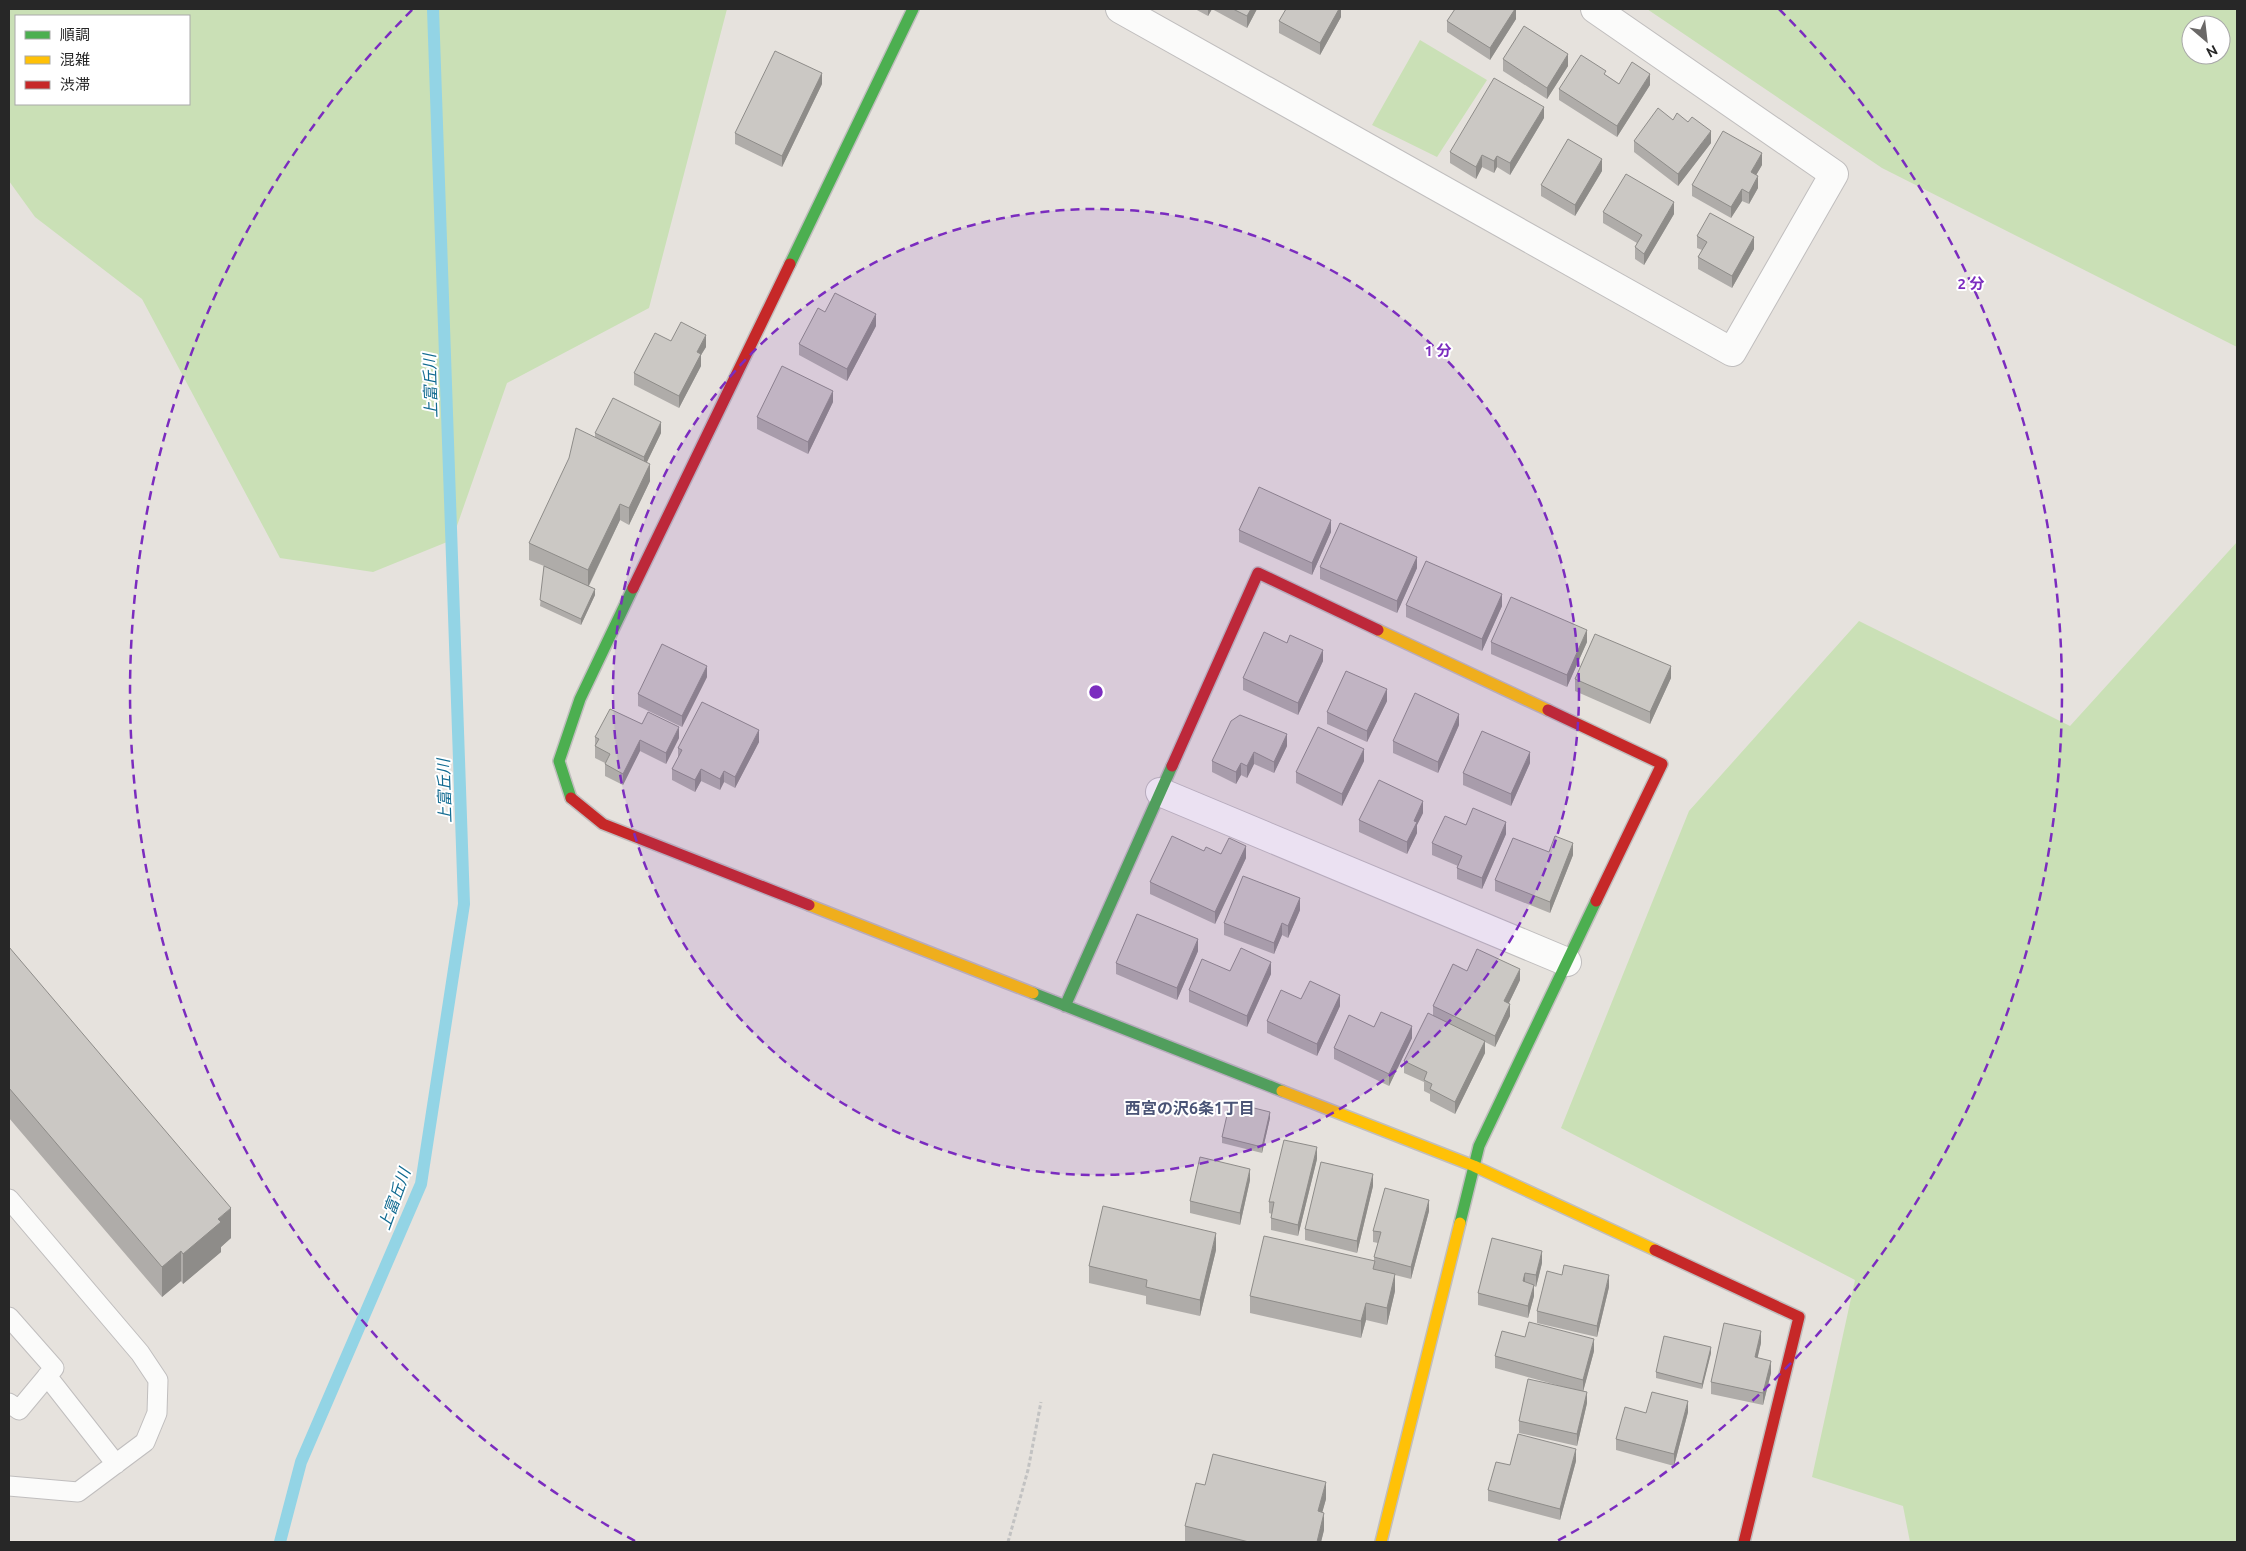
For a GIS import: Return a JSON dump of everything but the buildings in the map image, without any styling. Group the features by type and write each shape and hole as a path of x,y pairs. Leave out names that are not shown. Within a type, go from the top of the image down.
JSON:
{"street":[{"path":"913,9 580,699 559,761 572,800 603,824 1474,1166 1799,1317 1744,1542"},
{"path":"1120,9 1732,352 1834,174 1595,9"},
{"path":"1065,1006 1258,572 1662,764 1479,1146 1381,1542"},
{"path":"1160,792 1567,962"}],"lane":[{"path":"9,1199 140,1353 158,1380 158,1413 145,1442 78,1492 9,1486"},
{"path":"9,1317 54,1368 19,1410 9,1403"},
{"path":"47,1376 116,1464"}],"path":[{"path":"1008,1542 1028,1470 1041,1402"}],"green space":[{"path":"9,9 727,9 649,308 507,383 452,540 373,572 280,558 142,299 35,217 9,181"},
{"path":"1647,9 2237,9 2237,347 1882,168"},
{"path":"1420,40 1487,80 1437,157 1372,125"},
{"path":"2237,542 2237,1542 1910,1542 1903,1506 1812,1477 1855,1280 1561,1128 1689,811 1859,621 2070,726"}],"waterway":[{"name":"上富丘川","path":"280,1542 301,1462 421,1184 464,904 433,9"}],"traffic: fast":[{"path":"790,264 913,9"},
{"path":"571,798 559,761 580,699 633,588"},
{"path":"1065,1006 1172,766"},
{"path":"1460,1223 1479,1146 1596,901"},
{"path":"1033,993 1282,1091"}],"traffic: slow":[{"path":"1378,630 1548,710"},
{"path":"809,905 1033,993"},
{"path":"1282,1091 1474,1166 1655,1250"},
{"path":"1381,1542 1460,1223"}],"traffic: jam":[{"path":"633,588 790,264"},
{"path":"1172,766 1258,573 1378,630"},
{"path":"1548,710 1662,764 1596,901"},
{"path":"571,798 603,824 809,905"},
{"path":"1655,1250 1799,1317 1744,1542"}],"district":[{"name":"西宮の沢6条1丁目","path":"1190,1108"}]}
